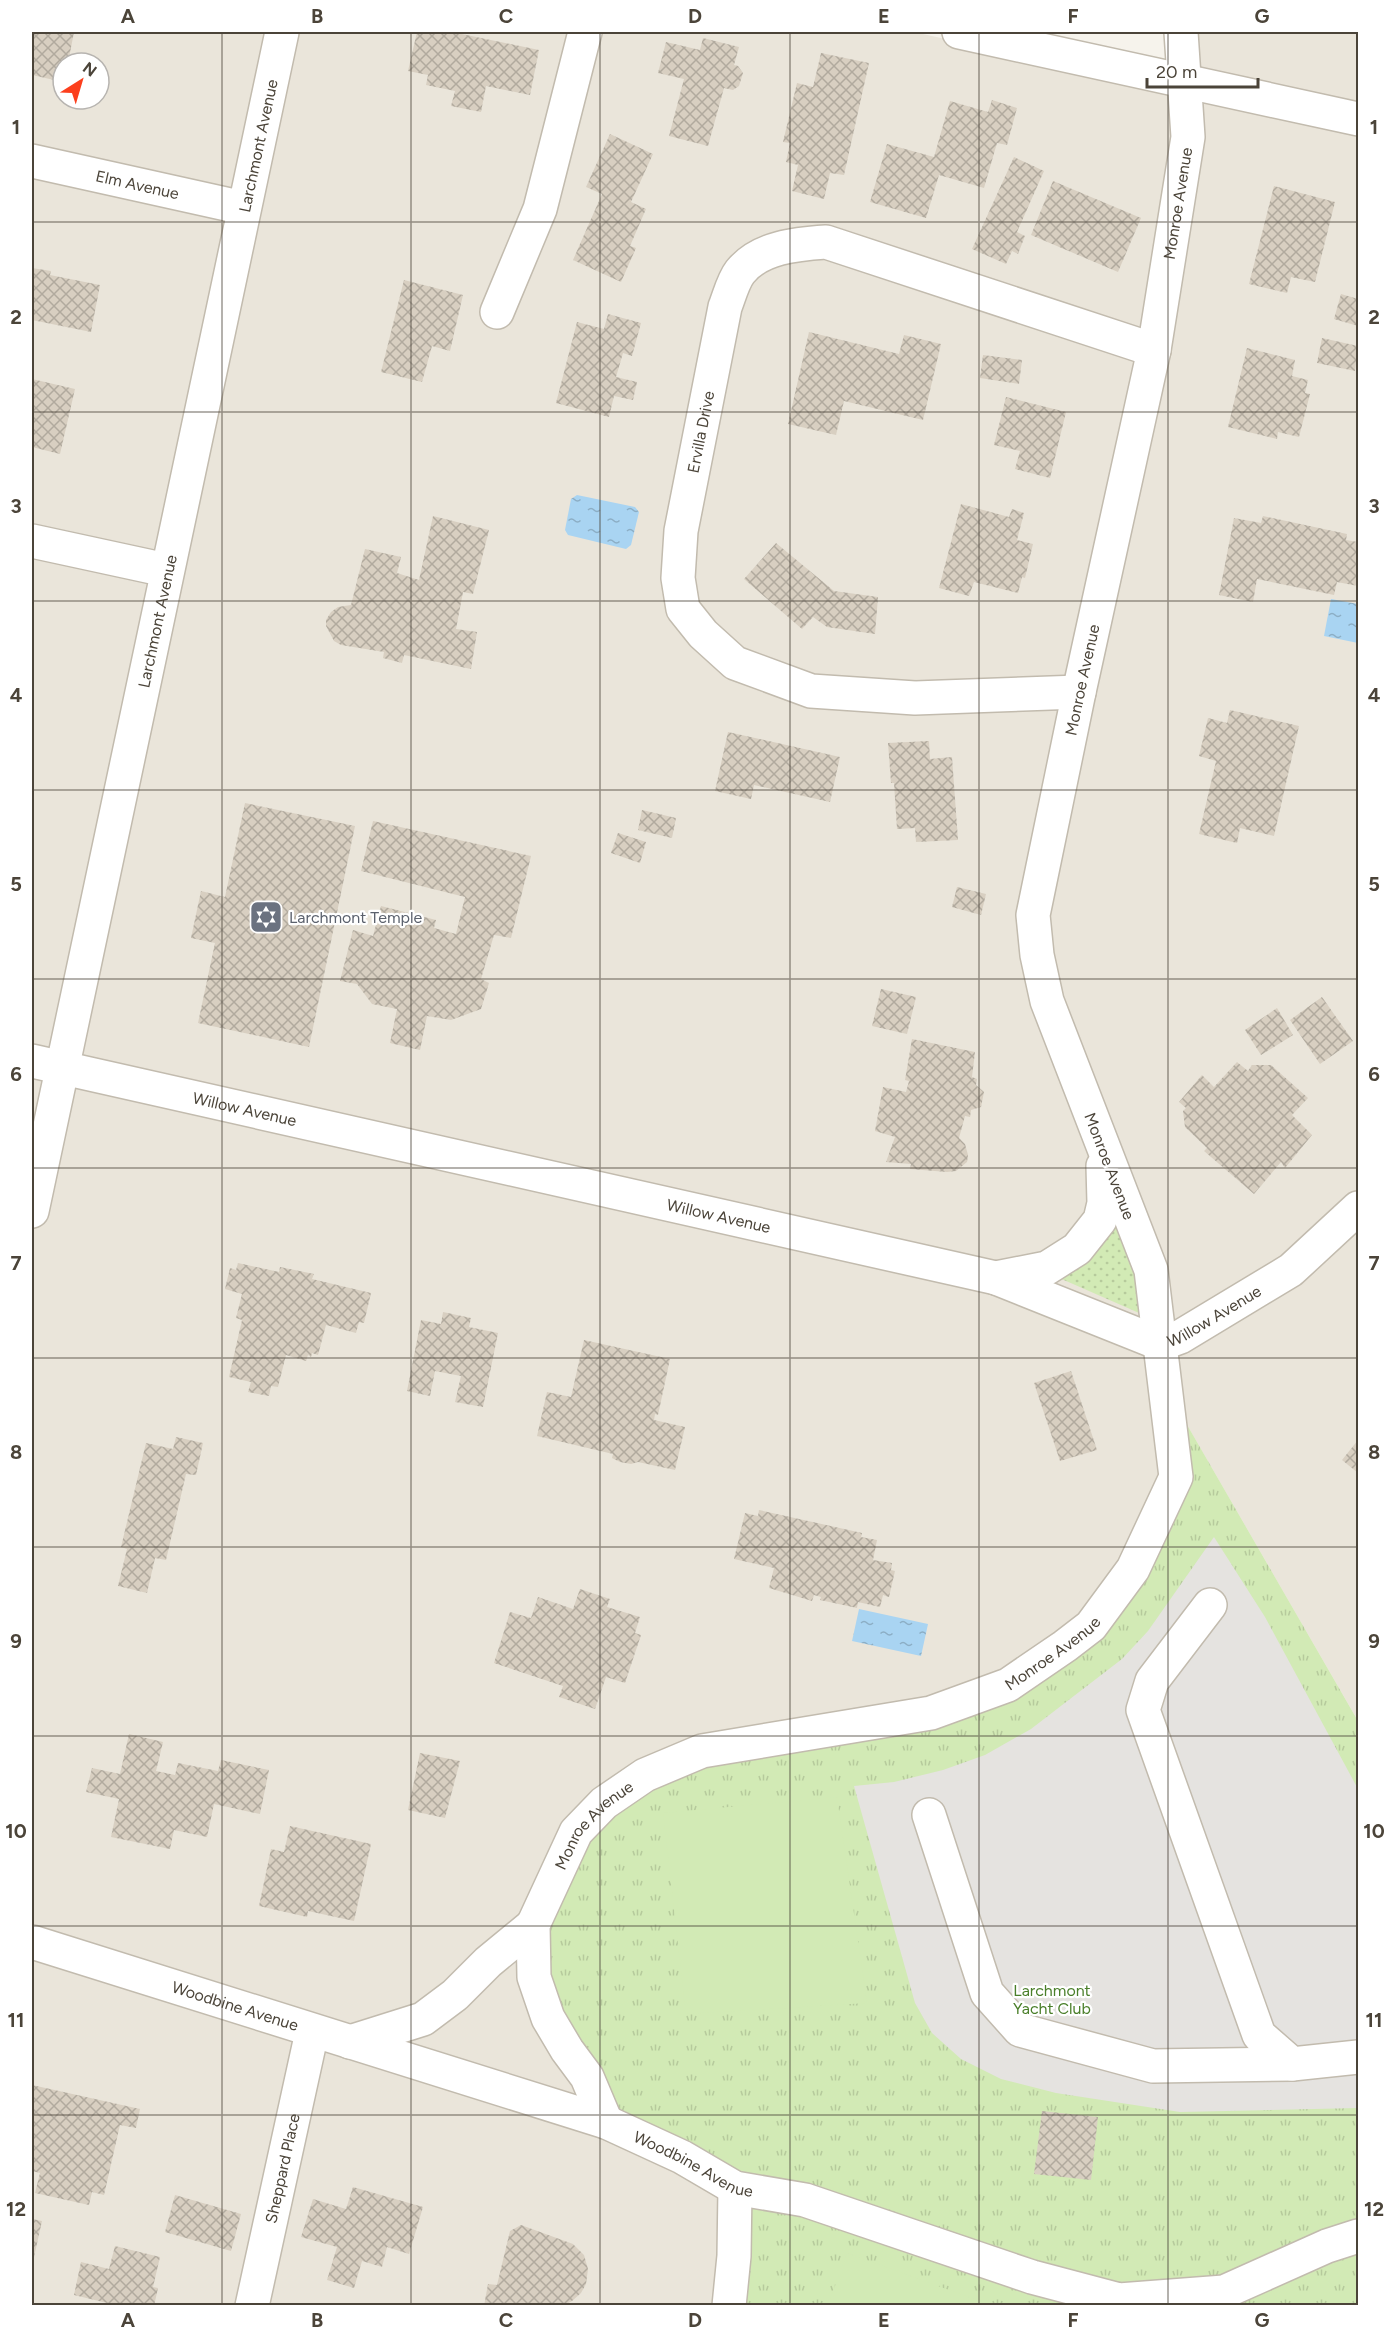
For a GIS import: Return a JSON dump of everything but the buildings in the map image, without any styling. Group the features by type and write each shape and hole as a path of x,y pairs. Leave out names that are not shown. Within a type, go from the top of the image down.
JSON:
{"street":[{"name":"Larchmont Avenue","path":"32,1211 47,1064 166,570 282,32"},
{"path":"498,312 540,208 585,32"},
{"path":"958,32 1359,118"},
{"name":"Monroe Avenue","path":"350,2043 423,2019 455,1995 489,1962 533,1925 576,1832 604,1803 645,1775 702,1751 931,1713 1008,1685 1065,1646 1091,1626 1133,1569 1176,1477 1151,1270 1047,1001 1036,955 1033,915 1078,692 1154,350 1188,137 1182,32"},
{"name":"Elm Avenue","path":"32,161 244,208"},
{"name":"Ervilla Drive","path":"1078,692 915,699 811,691 735,663 703,634 684,609 678,578 681,531 725,307 740,273 759,257 790,244 826,242 1154,350"},
{"path":"32,541 166,570"},
{"name":"Willow Avenue","path":"47,1064 996,1278 1161,1344 1180,1337 1291,1270 1359,1208"},
{"path":"996,1278 1047,1268 1077,1249 1089,1235 1100,1220 1104,1203 1103,1149"},
{"path":"1210,1605 1152,1681 1143,1710 1259,2035 1292,2064"},
{"path":"929,1815 987,1993 1020,2030 1153,2066 1292,2064 1359,2057"},
{"name":"Monroe Avenue","path":"533,1925 534,1977 548,2018 587,2077 606,2122"},
{"name":"Woodbine Avenue","path":"32,1942 312,2032 606,2122 682,2157 735,2188 805,2200 1032,2277 1119,2300 1224,2292 1327,2246 1359,2236"},
{"name":"Sheppard Place","path":"252,2306 312,2032"},
{"path":"729,2306 734,2256 735,2188"}],"shaded area":[{"path":"32,32 914,32 1178,91 1172,32 1358,32 1358,1721 1172,1399 1181,1482 739,2185 731,2305 32,2306"},
{"path":"1214,1537 1265,1617 1358,1789 1358,2108 1180,2112 1056,2093 1001,2079 961,2059 932,2033 915,2003 854,1786 894,1782 943,1770 985,1755 1031,1729 1122,1659 1148,1631"}],"green space":[{"path":"1109,1210 1136,1266 1146,1316 1057,1277"},
{"name":"Larchmont Yacht Club","path":"1171,1397 1358,1721 1358,2305 731,2305 739,2185 610,2118 553,2018 538,1929 604,1810 706,1757 913,1722 1090,1634 1181,1482"},
{"path":"837,1797 867,2003 686,2014 663,1813"},
{"path":"847,2253 974,2299 972,2305 828,2305"}],"water":[{"path":"577,495 635,507 639,512 631,545 626,549 568,535 565,530 571,499"},
{"path":"1331,599 1358,604 1358,643 1324,636"},
{"path":"859,1609 928,1624 921,1656 852,1641"}],"place":[{"name":"Larchmont Temple","path":"266,917"}]}
